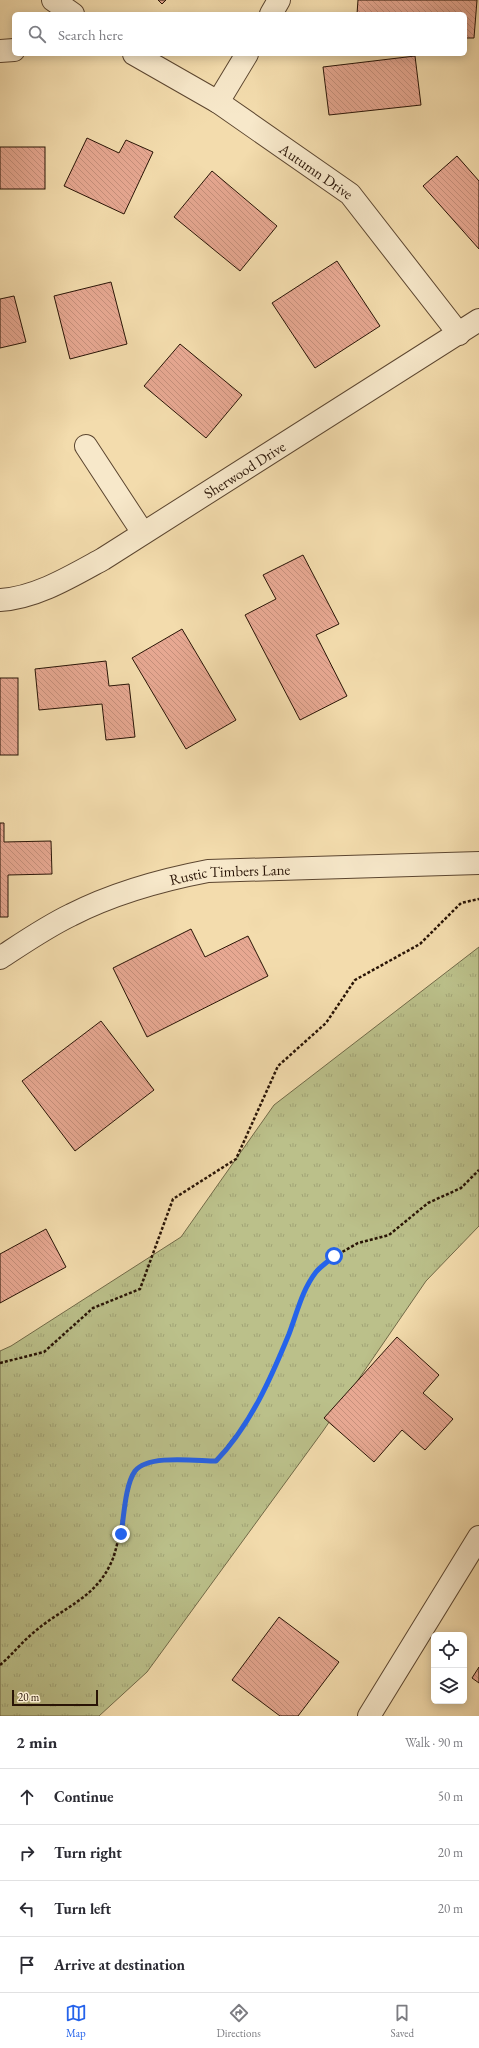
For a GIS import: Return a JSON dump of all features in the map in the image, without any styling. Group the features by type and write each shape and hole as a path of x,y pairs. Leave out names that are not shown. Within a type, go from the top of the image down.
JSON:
{"street":[{"path":"53,0 70,12"},
{"path":"272,12 279,0"},
{"path":"0,51 12,50"},
{"name":"Autumn Drive","path":"138,56 218,102 350,194 459,334"},
{"path":"218,102 246,56"},
{"name":"Sherwood Drive","path":"0,600 15,599 66,578 103,559 309,426 459,334 479,320"},
{"path":"86,446 143,533"},
{"name":"Rustic Timbers Lane","path":"0,958 70,915 121,894 171,878 208,871 479,863"},
{"path":"369,1716 479,1537"}],"path":[{"path":"0,1363 44,1352 93,1308 140,1289 173,1199 236,1159 278,1066 326,1023 355,980 420,944 461,903 479,899"},
{"path":"0,1665 33,1633 61,1612 85,1598 102,1579 112,1563 121,1534 130,1481 136,1470 148,1463 164,1460 216,1461 226,1451 261,1396 289,1334 303,1295 316,1271 334,1256 358,1242 390,1235 428,1203 461,1188 479,1170"}],"green space":[{"path":"479,947 479,1226 426,1281 323,1431 147,1672 99,1716 0,1716 0,1351 11,1346 181,1237 274,1105"}],"building":[{"path":"158,0 166,0 162,4"},
{"path":"358,0 477,0 474,38 467,38 467,12 357,12"},
{"path":"415,56 421,105 329,115 323,67"},
{"path":"87,138 119,153 126,140 153,152 124,214 64,186"},
{"path":"0,147 45,147 45,189 0,189"},
{"path":"457,156 479,181 479,249 423,186"},
{"path":"212,171 277,226 240,271 174,217"},
{"path":"337,261 380,326 315,368 272,303"},
{"path":"111,282 127,344 70,359 54,296"},
{"path":"14,296 26,342 0,348 0,299"},
{"path":"180,344 242,395 206,438 144,386"},
{"path":"303,555 339,624 316,635 347,696 300,720 245,615 276,599 263,575"},
{"path":"182,629 236,720 186,749 132,658"},
{"path":"106,661 109,686 129,684 135,737 106,740 102,704 39,710 35,669"},
{"path":"0,678 18,678 18,755 0,755"},
{"path":"0,823 4,823 4,842 51,841 52,874 8,875 8,917 0,917"},
{"path":"191,929 205,957 248,936 268,976 147,1037 113,968"},
{"path":"101,1021 154,1090 75,1151 22,1081"},
{"path":"46,1229 66,1267 0,1303 0,1254"},
{"path":"397,1337 439,1375 423,1393 453,1419 425,1450 402,1430 374,1462 324,1418"},
{"path":"279,1617 339,1662 298,1716 280,1716 232,1680"},
{"path":"479,1667 479,1683 472,1678"}],"route":[{"path":"121,1534 130,1481 136,1470 148,1463 164,1460 216,1461 226,1451 261,1396 289,1334 303,1295 316,1271 334,1256"}]}
